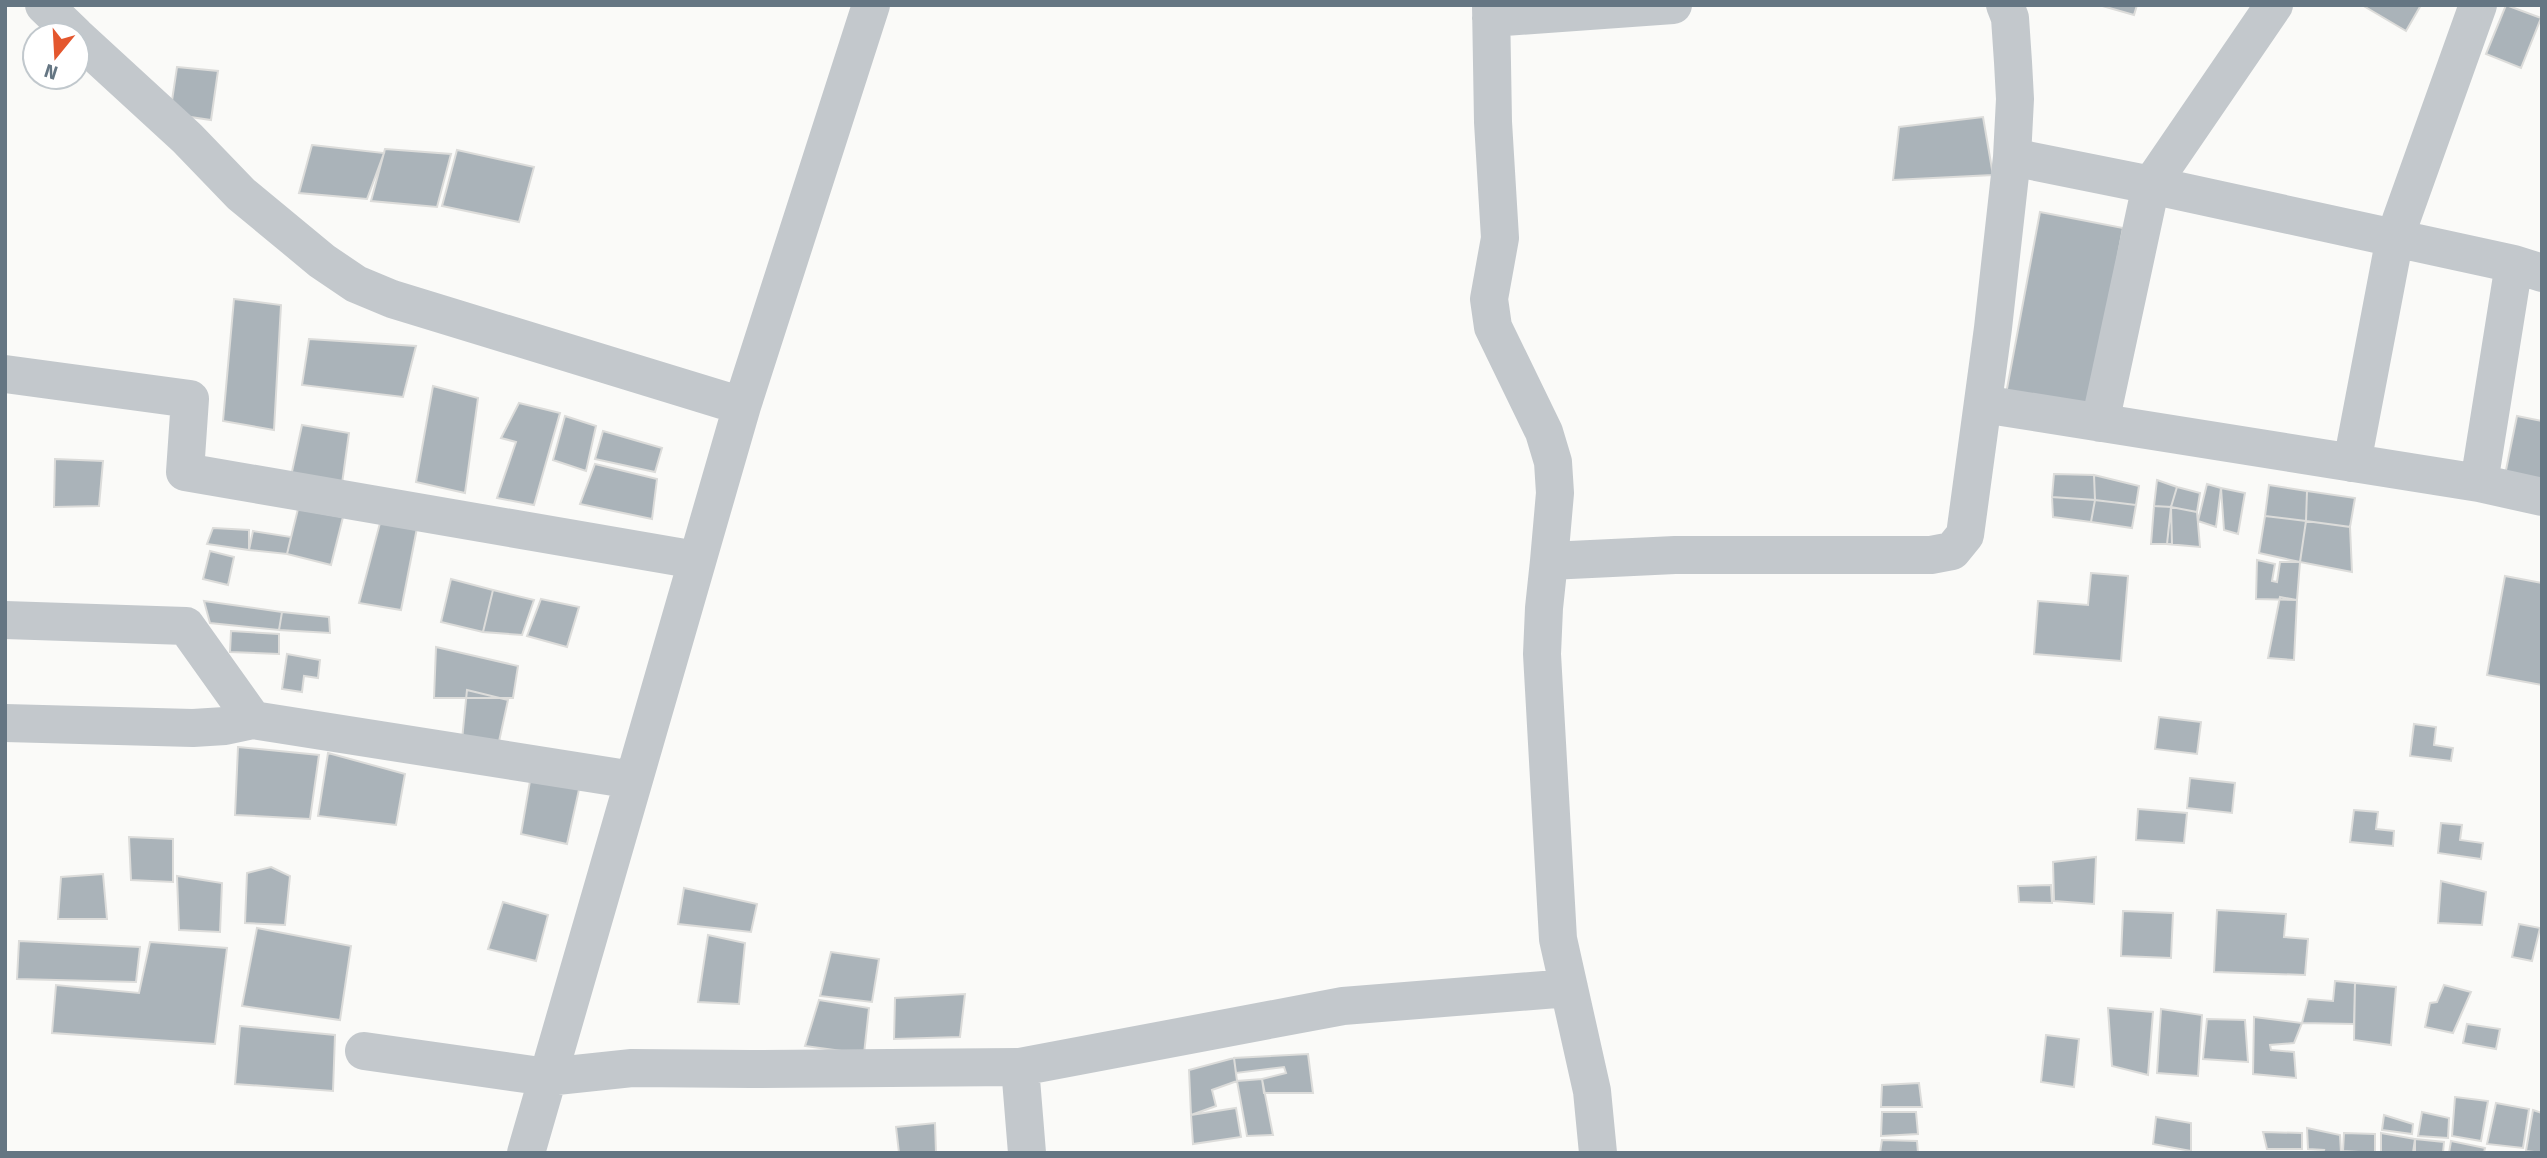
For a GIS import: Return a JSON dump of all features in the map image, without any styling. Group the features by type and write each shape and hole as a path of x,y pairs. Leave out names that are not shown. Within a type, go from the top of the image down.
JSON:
{"street":[{"path":"44,5 61,21"},
{"path":"526,1153 742,406 871,5"},
{"path":"1598,1153 1592,1091 1558,939 1542,654 1555,493 1553,462 1544,432 1493,327 1489,299 1500,239 1493,122 1491,11 1672,5"},
{"path":"1549,561 1675,555 1931,555 1952,551 1965,535 2012,157 2015,87 2010,18 2005,5"},
{"path":"2100,423 2151,185 2274,5"},
{"path":"2352,463 2395,237 2478,5"},
{"path":"91,50 187,138 241,194 323,261 356,284 392,299 742,406"},
{"path":"2012,157 2395,237 2528,268 2479,483"},
{"path":"5,374 190,399 185,472 696,560"},
{"path":"1983,404 2479,483 2542,497"},
{"path":"5,620 186,626 253,720"},
{"path":"5,723 193,728 225,726 253,720 633,780"},
{"path":"364,1051 548,1077 632,1068 1020,1067 1343,1006 1569,988"},
{"path":"1020,1067 1027,1153"}],"building":[{"path":"2099,5 2137,5 2134,15"},
{"path":"2362,5 2421,5 2406,31"},
{"path":"2506,5 2541,18 2521,68 2486,54"},
{"path":"177,67 218,71 211,120 170,114"},
{"path":"1983,117 1993,175 1893,180 1899,127"},
{"path":"312,145 384,153 367,199 299,193"},
{"path":"385,149 451,154 437,207 371,201"},
{"path":"457,150 534,167 519,222 442,206"},
{"path":"2040,212 2123,228 2090,409 2006,394"},
{"path":"234,299 281,305 274,430 223,421"},
{"path":"309,339 416,346 403,397 302,385"},
{"path":"433,386 478,398 465,493 416,482"},
{"path":"519,403 560,413 534,505 497,498 516,442 501,438"},
{"path":"565,416 596,426 586,471 553,460"},
{"path":"2517,416 2542,421 2542,483 2505,475"},
{"path":"302,425 349,433 341,491 290,481"},
{"path":"603,431 662,448 655,472 595,459"},
{"path":"55,459 103,461 99,506 54,507"},
{"path":"595,464 657,479 652,519 580,504"},
{"path":"2054,474 2094,475 2095,500 2052,497"},
{"path":"2094,475 2139,486 2136,505 2095,500"},
{"path":"2157,480 2177,487 2171,507 2154,506"},
{"path":"2207,484 2221,488 2216,527 2198,521"},
{"path":"2269,485 2307,491 2306,521 2265,516"},
{"path":"2177,487 2200,493 2197,512 2171,507"},
{"path":"2221,488 2245,493 2238,534 2224,530"},
{"path":"2307,491 2355,498 2350,527 2306,521"},
{"path":"2052,497 2095,500 2091,522 2053,517"},
{"path":"2095,500 2136,505 2132,528 2091,522"},
{"path":"2154,506 2171,507 2172,544 2151,544"},
{"path":"2171,507 2197,512 2200,547 2167,544"},
{"path":"298,509 343,517 331,565 287,554"},
{"path":"2265,516 2306,521 2300,562 2259,553"},
{"path":"2306,521 2350,527 2352,572 2300,562"},
{"path":"380,523 417,528 401,610 359,603"},
{"path":"213,528 249,530 249,550 207,544"},
{"path":"253,531 291,537 287,554 249,550"},
{"path":"210,551 234,557 228,585 203,579"},
{"path":"2257,560 2275,564 2272,581 2277,582 2280,562 2300,562 2297,600 2256,599"},
{"path":"2091,573 2128,576 2121,661 2034,654 2038,601 2088,605"},
{"path":"2505,576 2542,583 2542,685 2487,675"},
{"path":"451,579 493,590 483,632 441,622"},
{"path":"493,590 534,600 522,635 483,632"},
{"path":"2280,597 2297,600 2294,660 2268,658"},
{"path":"541,599 579,607 567,647 527,636"},
{"path":"204,601 282,612 279,630 210,623"},
{"path":"282,612 329,617 330,633 279,630"},
{"path":"231,631 279,634 279,654 230,652"},
{"path":"436,647 518,666 513,698 434,698"},
{"path":"287,654 320,660 318,678 304,676 302,692 282,689"},
{"path":"467,690 508,700 498,746 462,740"},
{"path":"2159,717 2201,722 2197,754 2155,749"},
{"path":"2414,724 2436,727 2434,745 2453,748 2451,761 2410,756"},
{"path":"238,747 319,755 310,819 235,815"},
{"path":"328,753 405,774 396,825 318,816"},
{"path":"2190,778 2235,783 2232,813 2187,808"},
{"path":"530,781 580,785 567,844 521,834"},
{"path":"2138,809 2187,813 2184,843 2136,840"},
{"path":"2354,810 2378,812 2376,829 2394,831 2393,846 2350,842"},
{"path":"2441,823 2462,825 2460,840 2483,843 2481,859 2438,853"},
{"path":"129,837 173,839 173,882 131,880"},
{"path":"2096,857 2094,904 2054,901 2053,862"},
{"path":"271,867 290,876 285,925 245,923 247,873"},
{"path":"103,874 107,919 58,919 61,877"},
{"path":"177,876 222,883 220,932 179,930"},
{"path":"2441,881 2486,892 2482,925 2438,923"},
{"path":"2051,885 2052,903 2019,902 2018,886"},
{"path":"684,888 757,904 751,932 678,924"},
{"path":"503,902 548,915 536,961 488,949"},
{"path":"2217,910 2286,914 2284,937 2308,939 2305,975 2214,972"},
{"path":"2123,911 2173,913 2171,958 2121,956"},
{"path":"2519,924 2540,928 2532,961 2512,957"},
{"path":"257,928 351,946 340,1020 242,1006"},
{"path":"708,935 745,943 739,1004 698,1002"},
{"path":"19,941 140,947 136,982 17,979"},
{"path":"150,942 227,948 215,1044 52,1033 56,985 139,993"},
{"path":"831,952 879,959 872,1002 820,996"},
{"path":"2335,981 2355,983 2354,1024 2302,1023 2308,999 2333,1001"},
{"path":"2355,983 2396,987 2391,1045 2354,1040"},
{"path":"2444,985 2471,992 2453,1033 2425,1027 2430,1003 2437,1002"},
{"path":"965,994 960,1037 894,1039 895,998"},
{"path":"819,1000 869,1008 864,1054 805,1046"},
{"path":"2108,1008 2153,1012 2148,1075 2112,1066"},
{"path":"2161,1009 2202,1015 2198,1076 2157,1073"},
{"path":"2254,1017 2302,1023 2294,1043 2270,1045 2271,1050 2294,1052 2296,1078 2253,1074"},
{"path":"2207,1019 2245,1020 2248,1062 2203,1059"},
{"path":"2467,1024 2500,1029 2496,1049 2463,1043"},
{"path":"240,1026 335,1035 333,1091 235,1084"},
{"path":"2046,1035 2079,1039 2074,1087 2041,1082"},
{"path":"1308,1054 1313,1093 1264,1093 1262,1079 1286,1073 1284,1067 1236,1073 1234,1058"},
{"path":"1234,1058 1237,1081 1212,1090 1216,1106 1191,1115 1189,1070"},
{"path":"1262,1079 1273,1135 1247,1136 1237,1081"},
{"path":"1919,1083 1922,1107 1881,1107 1882,1085"},
{"path":"2455,1097 2488,1101 2481,1141 2452,1136"},
{"path":"2496,1103 2529,1109 2523,1148 2487,1144"},
{"path":"1236,1108 1241,1137 1193,1144 1191,1115"},
{"path":"2533,1110 2542,1113 2542,1153 2526,1151"},
{"path":"1882,1112 1916,1112 1918,1134 1881,1136"},
{"path":"2422,1112 2449,1118 2448,1138 2418,1136"},
{"path":"2384,1115 2413,1124 2412,1134 2382,1130"},
{"path":"2156,1117 2191,1123 2191,1151 2153,1144"},
{"path":"935,1123 936,1153 899,1153 896,1127"},
{"path":"2307,1128 2340,1135 2341,1153 2323,1153 2324,1150 2308,1149"},
{"path":"2263,1132 2302,1133 2302,1149 2267,1149"},
{"path":"2344,1133 2375,1134 2375,1153 2343,1151"},
{"path":"2381,1133 2415,1139 2413,1153 2381,1153"},
{"path":"2415,1139 2444,1142 2443,1153 2415,1153"},
{"path":"1882,1140 1917,1141 1918,1153 1880,1153"},
{"path":"2451,1141 2485,1148 2484,1153 2449,1153"}]}
